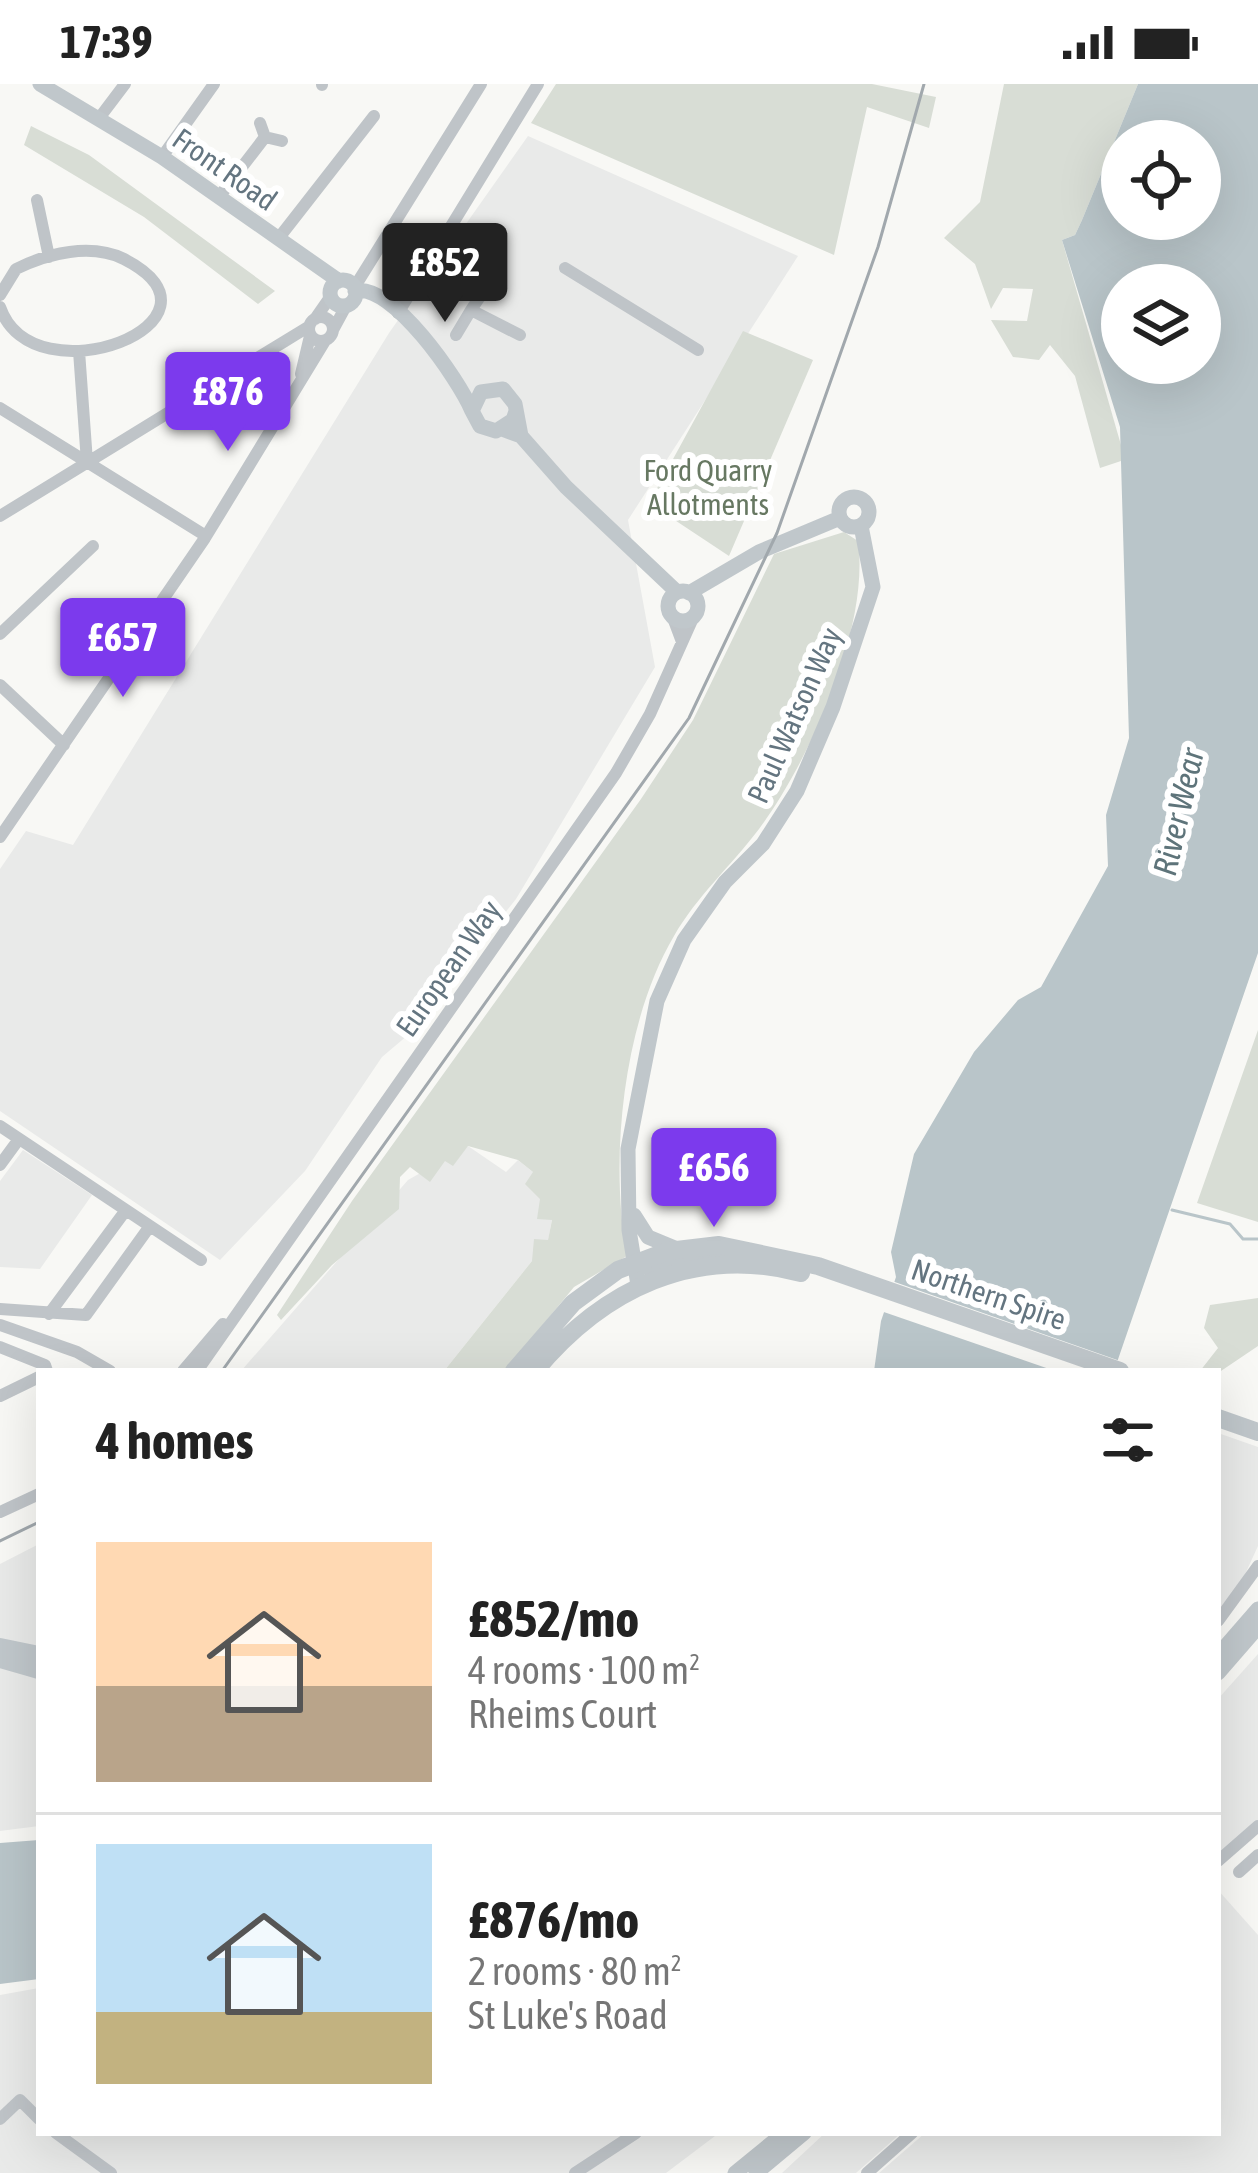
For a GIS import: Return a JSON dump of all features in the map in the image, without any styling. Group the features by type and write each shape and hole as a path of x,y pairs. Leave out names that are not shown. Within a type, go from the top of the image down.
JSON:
{"highway":[{"path":"517,1368 573,1303 636,1262 679,1250 742,1246 836,1278"},
{"path":"538,1368 586,1316 638,1285 715,1265 766,1266 836,1278"},
{"name":"Northern Spire","path":"836,1278 1075,1368"},
{"name":"Northern Spire","path":"836,1278 1111,1368"},
{"path":"1221,1407 1258,1419"},
{"path":"1221,1419 1258,1432"},
{"path":"0,1647 36,1654"},
{"path":"0,1659 36,1669"}],"main road":[{"name":"Front Road","path":"40,84 162,157 344,292"},
{"path":"344,292 371,290 394,309 460,383 486,430 502,429 521,436 685,601"},
{"path":"460,383 502,389 516,410 521,436"},
{"path":"472,411 485,389"},
{"path":"502,429 516,410"},
{"path":"857,497 869,511 861,526 847,526 840,518 844,500 857,497"},
{"path":"673,618 685,601 759,552 840,518"},
{"name":"Paul Watson Way","path":"638,1285 627,1176 634,1108 657,1001 684,940 725,883 763,844 797,791 859,640 873,587 861,526"},
{"name":"Paul Watson Way","path":"627,1176 638,1227 662,1246 679,1250"},
{"path":"636,1262 647,1268 725,1256 766,1266"},
{"path":"1221,1652 1258,1609"},
{"path":"1221,1670 1258,1627"},
{"path":"735,2173 780,2136"},
{"path":"756,2173 799,2136"}],"street":[{"path":"100,117 125,84"},
{"path":"162,157 214,84"},
{"path":"291,397 311,327 372,265 478,89 463,84"},
{"path":"394,309 538,84"},
{"path":"278,239 374,116"},
{"path":"219,197 262,130 281,141"},
{"path":"37,200 50,257"},
{"path":"0,296 2,284 16,269 50,257 106,252 151,277 161,294 160,313 146,332 127,343 79,351 57,350 19,334 5,322 0,307"},
{"path":"455,335 500,267"},
{"path":"565,268 698,350"},
{"path":"0,837 5,818 64,745 206,536 329,336 344,292"},
{"path":"471,310 520,335"},
{"path":"0,516 326,318 329,336"},
{"path":"311,327 329,336"},
{"path":"79,351 87,462"},
{"path":"0,408 206,536"},
{"path":"0,634 93,547"},
{"name":"European Way","path":"199,1368 604,791 650,714 682,643 685,601"},
{"path":"673,618 682,643"},
{"path":"0,685 64,745"},
{"path":"0,1126 201,1260"},
{"path":"0,1165 19,1139"},
{"path":"49,1314 126,1210"},
{"path":"0,1310 86,1315 149,1226"},
{"name":"European Way","path":"186,1368 238,1311"},
{"path":"0,1325 77,1352 105,1368"},
{"path":"0,1347 38,1368"},
{"path":"0,1396 36,1376"},
{"path":"0,1511 36,1495"},
{"path":"1221,1617 1258,1566"},
{"path":"1221,1858 1258,1826"},
{"path":"1239,1872 1256,1861"},
{"path":"0,2119 20,2100 36,2116"},
{"path":"60,2136 111,2173"},
{"path":"575,2173 631,2136"},
{"path":"867,2173 909,2136"}],"shaded area":[{"path":"528,136 798,256 628,520 655,667 516,899 408,1035 382,1057 305,1171 220,1260 0,1111 0,869 26,831 73,845 389,333"},
{"path":"468,1146 506,1172 518,1160 533,1172 552,1219 548,1241 446,1368 244,1368 408,1180"},
{"path":"23,1150 92,1195 40,1269 0,1267 0,1181"},
{"path":"1221,1434 1258,1447 1258,1546 1241,1583 1221,1606"},
{"path":"36,1546 36,1826 0,1831 0,1564"},
{"path":"1258,1654 1258,1820 1221,1851 1221,1696"},
{"path":"1221,1893 1258,1935 1258,2173 879,2173 922,2136 1221,2136"},
{"path":"36,1989 36,2136 715,2136 666,2173 0,2173 0,1995"},
{"path":"822,2136 898,2136 856,2173 782,2173"}],"green space":[{"path":"556,84 872,84 936,97 929,128 867,107 834,255 531,123"},
{"path":"1004,84 1138,84 1123,120 1101,120 1101,173 1075,235 1062,240 1121,445 1121,461 1100,468 1075,376 1050,345 1039,360 1013,357 991,320 1027,321 1033,289 1003,288 991,309 975,264 944,238 980,202"},
{"path":"31,126 89,155 275,291 258,304 144,217 24,145"},
{"name":"Ford Quarry Allotments","path":"743,331 813,360 729,556 649,503"},
{"path":"844,532 858,541 855,613 832,691 798,767 759,829 674,936 643,1009 632,1050 621,1135 627,1256 574,1287 507,1368 446,1368 532,1261 534,1239 548,1240 552,1220 537,1219 540,1199 525,1184 533,1172 518,1160 468,1146 453,1166 445,1161 430,1182 410,1167 400,1177 399,1209 332,1265 281,1320 277,1315 352,1201 693,720 774,554"},
{"path":"1258,1030 1258,1222 1197,1203"},
{"path":"1258,1298 1258,1346 1221,1371 1202,1368 1218,1348 1204,1328 1210,1305"}],"water":[{"name":"River Wear","path":"1138,84 1258,84 1258,953 1115,1368 874,1368 881,1321 896,1277 891,1252 914,1154 974,1052 1018,1000 1041,987 1108,866 1106,815 1129,738 1120,427 1107,384 1221,384 1221,264 1101,264 1101,366 1062,240 1075,235 1101,173 1101,240 1221,240 1221,120 1123,120"},
{"path":"36,1840 36,1979 0,1984 0,1843"}],"pier":[{"path":"889,1280 1123,1362 1121,1368 1046,1368 878,1310"}],"waterway":[{"path":"1172,1210 1230,1224 1243,1239 1258,1239"}],"tram line":[{"path":"224,1368 689,718 777,533 878,247 924,84"},
{"path":"0,1541 36,1523"}]}
